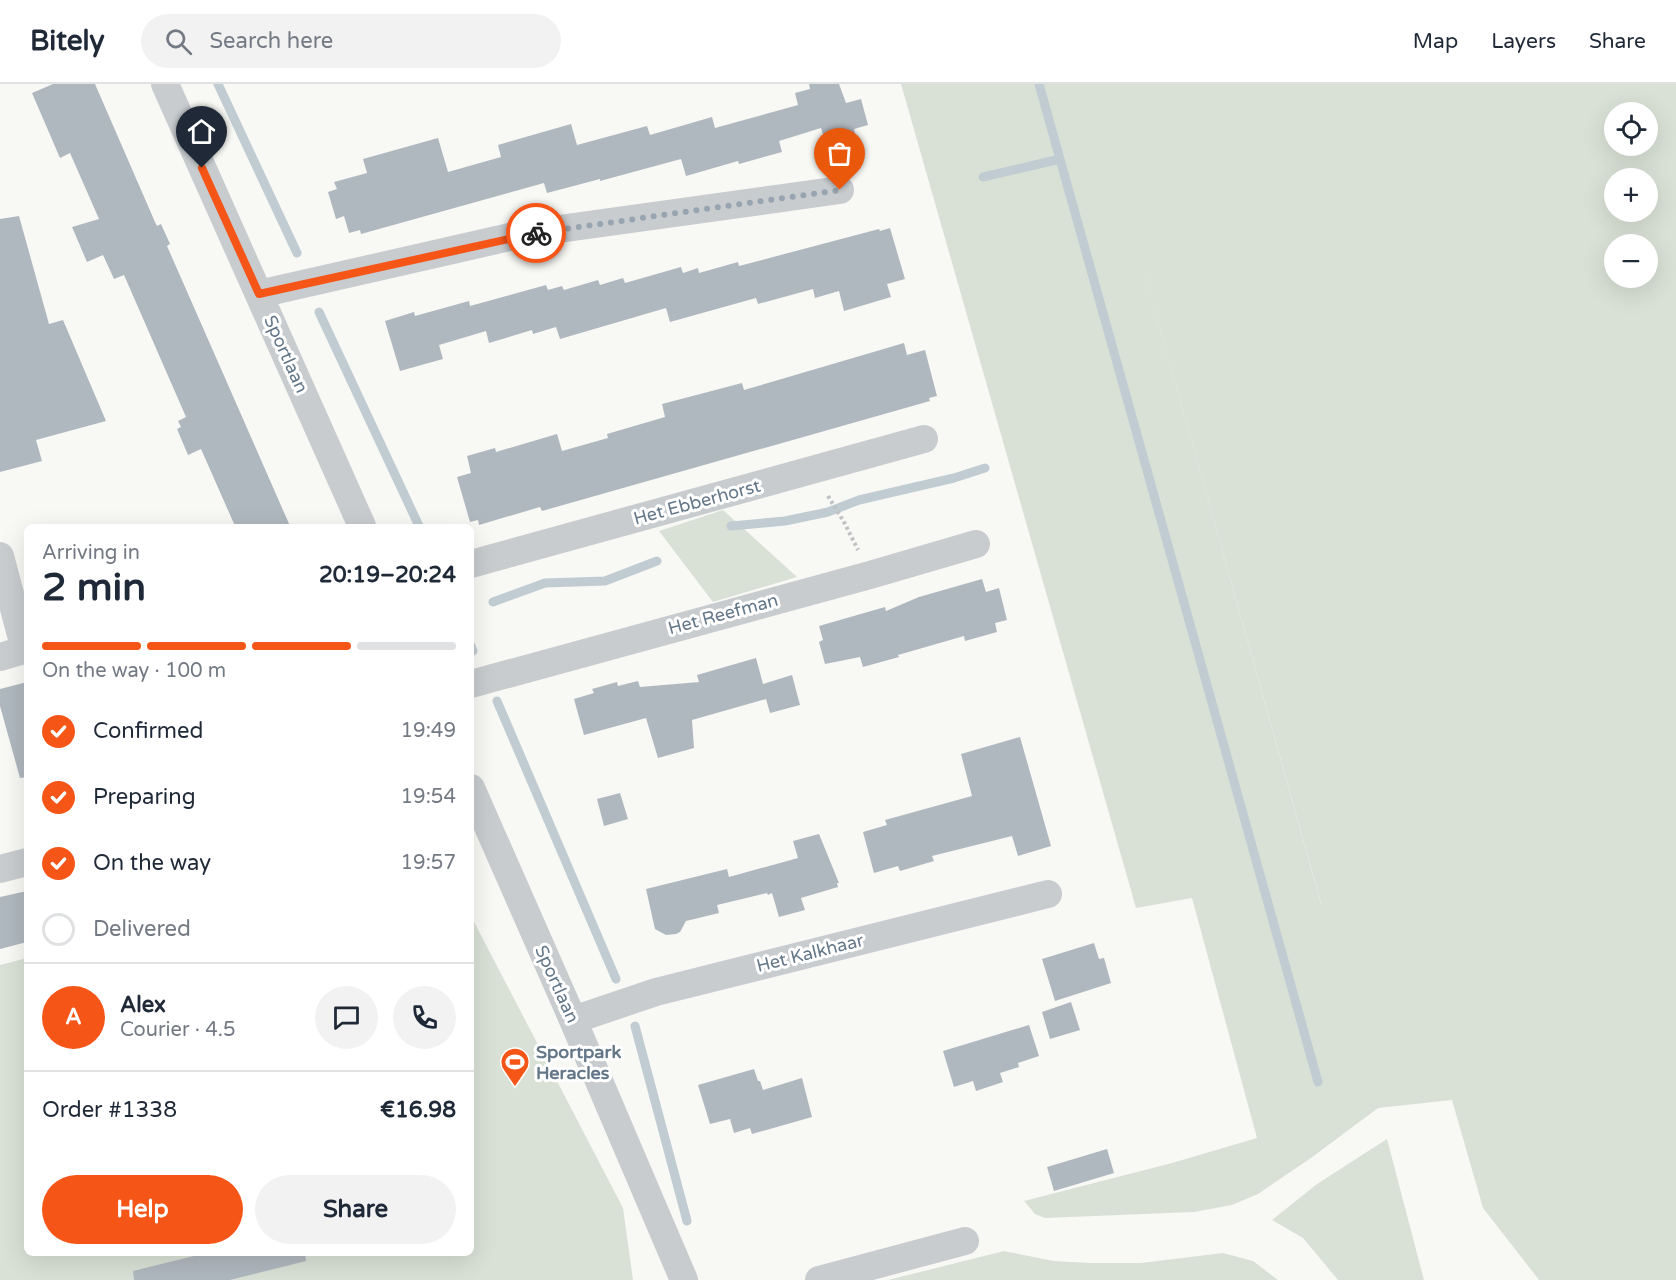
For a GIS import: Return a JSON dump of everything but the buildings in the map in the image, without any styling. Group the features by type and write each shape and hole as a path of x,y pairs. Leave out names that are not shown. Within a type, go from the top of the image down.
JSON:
{"street":[{"name":"Sportlaan","path":"165,84 361,524"},
{"path":"259,294 523,234 840,190"},
{"name":"Het Ebberhorst","path":"474,563 924,439"},
{"name":"Het Reefman","path":"474,683 976,544"},
{"path":"0,556 17,652"},
{"name":"Sportlaan","path":"474,795 684,1280"},
{"path":"0,869 24,863"},
{"name":"Het Kalkhaar","path":"573,1020 656,992 1048,894"},
{"path":"819,1280 965,1241"}],"path":[{"path":"829,498 844,522"}],"shaded area":[{"path":"901,84 1676,84 1676,1280 1539,1280 1483,1208 1452,1100 1378,1108 1258,1194 1232,1205 1194,1212 1045,1218 1035,1214 1024,1201 1172,1163 1257,1138 1192,898 1136,908","holes":["1106,135 1321,903 1321,904"]},
{"path":"723,510 797,577 713,602 659,531"},
{"name":"Sportpark Heracles","path":"474,922 623,1208 633,1280 0,1280 0,965 24,959 24,1256 474,1256"},
{"path":"1387,1139 1424,1280 1338,1280 1303,1238 1272,1220 1317,1184"},
{"path":"1004,1251 1054,1261 1090,1263 1141,1263 1223,1253 1253,1261 1278,1280 888,1280"}],"waterway":[{"path":"218,84 297,253"},
{"path":"1039,84 1318,1082"},
{"path":"983,177 1060,159"},
{"path":"319,312 418,524"},
{"path":"731,526 785,521 828,512 859,500 954,478 985,468"},
{"path":"493,602 545,583 605,581 657,561"},
{"path":"497,701 616,979"},
{"path":"635,1026 687,1221"}],"way so far":[{"path":"536,233 840,190"}],"place":[{"name":"Sportpark Heracles","path":"515,1088"}],"route":[{"path":"202,168 259,294 523,234 536,233"}]}
